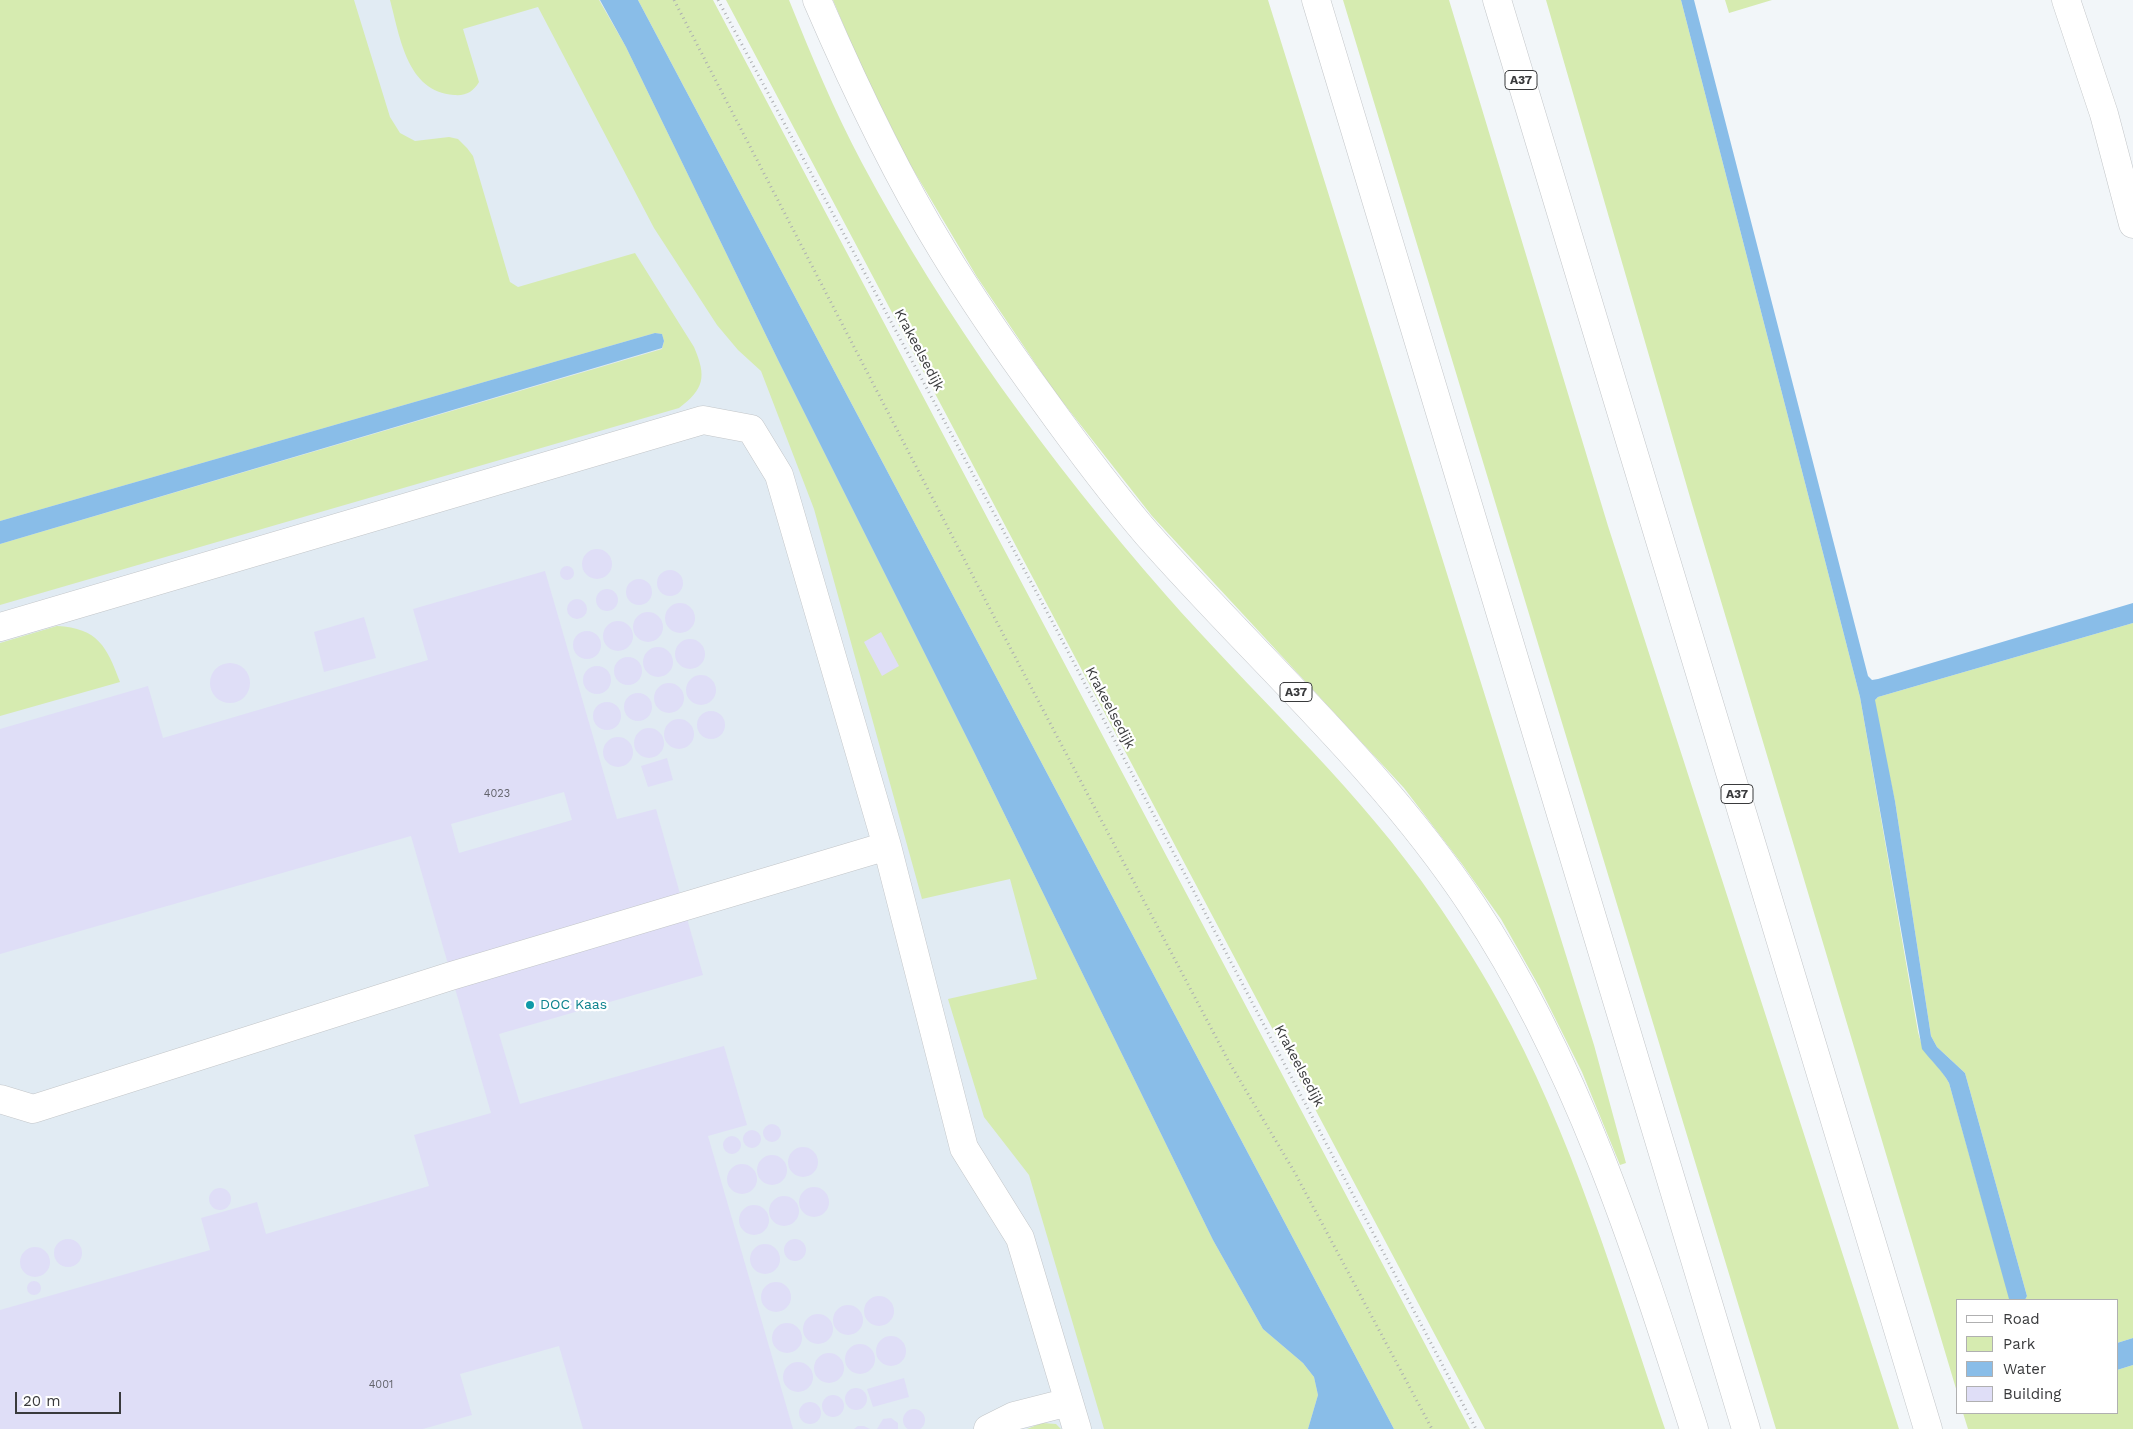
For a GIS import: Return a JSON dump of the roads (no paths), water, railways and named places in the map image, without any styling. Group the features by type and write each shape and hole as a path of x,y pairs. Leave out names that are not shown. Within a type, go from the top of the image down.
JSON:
{"main road":[{"name":"A37","path":"817,0 847,70 888,155 939,244 1010,353 1059,422 1144,531 1217,611 1328,725 1423,837 1471,904 1512,969 1574,1091 1621,1208 1694,1429"},
{"path":"1316,0 1746,1429"},
{"name":"A37","path":"1496,0 1928,1429"},
{"path":"2066,0 2104,114 2133,224"},
{"path":"0,627 703,420 751,429 779,475 887,846 964,1148 1020,1238 1077,1429"},
{"path":"0,1100 32,1110 451,976 887,846"},
{"path":"988,1429 1014,1416 1069,1402"}],"water":[{"path":"600,0 638,0 1394,1429 1308,1429 1318,1395 1314,1377 1303,1363 1263,1329 1213,1240 975,754 779,362 626,47"},
{"path":"1681,0 1694,0 1868,676 1872,680 1878,679 2133,603 2133,623 1878,697 1875,700 1895,801 1931,1036 1937,1047 1965,1073 2027,1296 2026,1299 2009,1299 1949,1083 1922,1049 1860,697"},
{"path":"655,333 662,334 664,341 662,348 0,544 0,521"},
{"path":"2133,1338 2133,1365 2118,1370 2118,1343"}],"place":[{"name":"DOC Kaas","path":"530,1005"}]}
